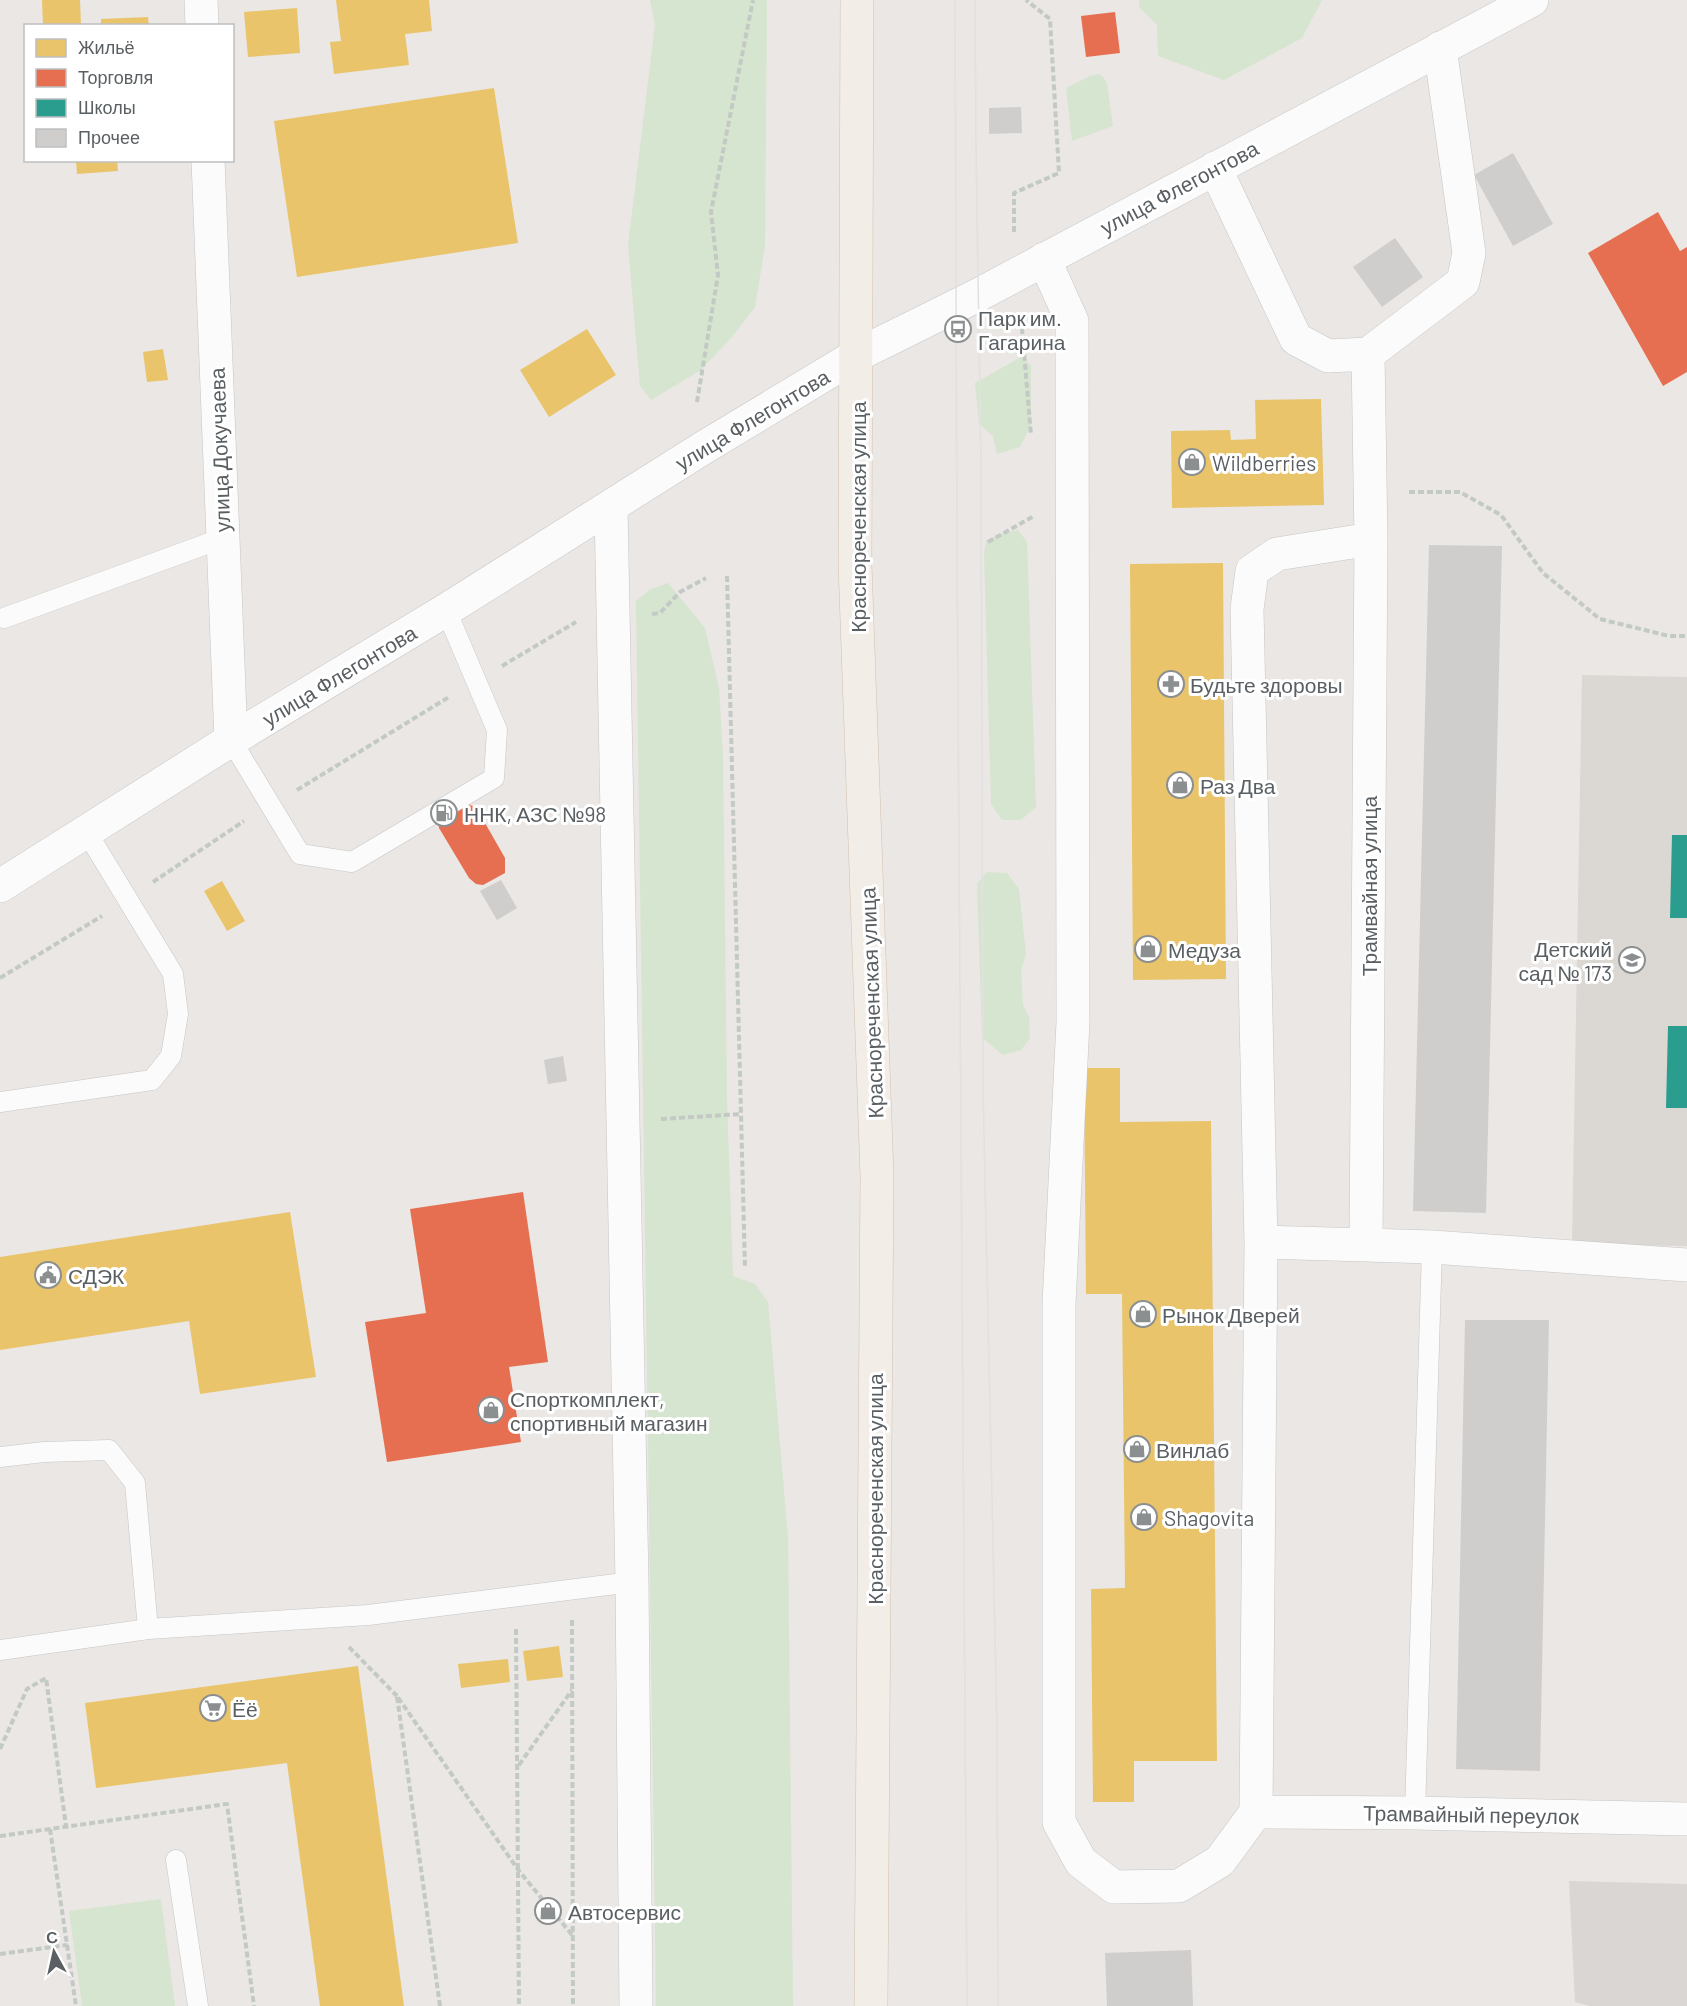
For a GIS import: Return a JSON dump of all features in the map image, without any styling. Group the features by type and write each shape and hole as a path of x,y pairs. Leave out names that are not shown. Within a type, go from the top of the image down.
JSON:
{"main road":[{"name":"Краснореченская улица","path":"857,0 855,565 877,1176 871,2006"}],"street":[{"path":"201,0 202,24"},
{"name":"улица Флегонтова","path":"0,886 231,740 447,610 703,448 857,356 1532,0"},
{"path":"1215,168 1296,339 1328,356 1368,354 1463,282 1469,253 1440,48"},
{"name":"улица Докучаева","path":"208,162 231,740"},
{"path":"1044,259 1072,321 1073,1022 1059,1304 1059,1822 1081,1862 1114,1887 1179,1886 1220,1861 1256,1812 1262,1242 1247,609 1252,572 1277,555 1371,538"},
{"name":"Трамвайная улица","path":"1366,1245 1371,538 1368,354"},
{"path":"611,507 632,1582 636,2006"},
{"path":"1262,1242 1432,1247 1687,1265"},
{"name":"Трамвайный переулок","path":"1256,1812 1687,1819"}],"lane":[{"path":"4,618 223,538"},
{"path":"231,740 300,854 352,862 494,778 497,730 447,610"},
{"path":"0,1102 152,1080 171,1056 177,1014 173,974 86,831"},
{"path":"1415,1813 1432,1247"},
{"path":"0,1457 44,1452 109,1450 135,1483 148,1629"},
{"path":"0,1650 148,1629 368,1615 632,1582"},
{"path":"176,1860 198,2006"}],"path":[{"path":"698,402 718,275 711,212 753,0"},
{"path":"1014,239 1014,193 1059,173 1050,19 1026,0"},
{"path":"1022,328 1032,444"},
{"path":"1370,491 1460,492 1501,514 1543,573 1600,619 1669,636 1687,636"},
{"path":"988,542 1037,513"},
{"path":"727,576 745,1268"},
{"path":"0,978 128,900 227,831 574,622 660,613 680,592 706,578"},
{"path":"623,1120 741,1114"},
{"path":"571,1588 573,2006"},
{"path":"515,1596 519,2006"},
{"path":"320,1618 397,1696 519,1871 573,1936"},
{"path":"0,1749 27,1689 46,1678 66,1826"},
{"path":"518,1766 572,1690"},
{"path":"397,1696 440,2006"},
{"path":"50,1829 76,2006"},
{"path":"0,1954 67,1945"}],"shaded area":[{"name":"Детский сад № 173","path":"1582,675 1687,677 1687,1246 1572,1244"},
{"path":"1569,1881 1687,1884 1687,2006 1590,2006 1575,2002"}],"green space":[{"path":"650,0 767,0 765,246 755,307 732,337 701,370 651,400 640,386 628,245 655,24"},
{"path":"1139,0 1322,0 1302,38 1224,80 1158,56 1157,25 1139,7"},
{"path":"1098,74 1107,83 1113,126 1072,141 1066,88"},
{"path":"1021,357 1031,365 1031,425 1020,447 997,454 993,436 979,424 975,383"},
{"path":"1018,530 1027,542 1036,807 1021,820 1002,820 991,804 984,553 986,541 1000,534"},
{"path":"668,583 705,628 719,688 723,755 727,1099 733,1276 755,1284 768,1302 788,1538 793,2006 656,2006 636,601 649,590"},
{"path":"987,872 1007,873 1019,889 1026,954 1021,970 1023,1005 1029,1017 1030,1038 1021,1050 1003,1055 982,1038 977,884"},
{"path":"161,1899 175,2006 82,2006 69,1911"}],"building: Жильё":[{"path":"42,0 80,0 81,24 43,24"},
{"path":"336,0 429,0 432,31 405,34 409,65 334,74 330,42 341,41"},
{"path":"297,8 300,53 248,57 244,12"},
{"path":"148,17 149,24 101,24 101,19"},
{"path":"494,88 518,243 297,277 274,121"},
{"path":"76,162 117,162 118,171 77,174"},
{"path":"587,329 616,375 549,417 520,370"},
{"path":"163,349 168,380 147,382 143,352"},
{"path":"1321,399 1324,505 1172,508 1171,431 1230,430 1231,440 1256,439 1255,400"},
{"path":"1223,563 1226,979 1133,980 1130,564"},
{"path":"222,881 245,921 227,931 204,891"},
{"path":"1084,1068 1120,1068 1120,1122 1211,1121 1217,1761 1134,1761 1134,1802 1093,1802 1091,1589 1125,1588 1122,1294 1086,1294"},
{"path":"290,1212 316,1377 200,1394 189,1321 0,1350 0,1257"},
{"path":"559,1646 563,1677 527,1681 523,1651"},
{"path":"508,1659 510,1682 461,1688 458,1664"},
{"path":"358,1666 404,2006 320,2006 287,1763 96,1788 85,1703"}],"building: Торговля":[{"path":"1115,12 1120,53 1086,57 1081,16"},
{"path":"1658,212 1680,251 1687,247 1687,372 1663,386 1588,253"},
{"path":"464,801 477,809 505,858 505,873 483,885 476,884 469,878 439,828 438,821"},
{"path":"523,1192 548,1362 509,1367 521,1442 387,1462 365,1322 426,1313 410,1209"}],"building: Школы":[{"path":"1672,835 1687,835 1687,918 1670,918"},
{"path":"1668,1026 1687,1026 1687,1108 1666,1108"}],"building: Прочее":[{"path":"1021,107 1022,133 989,134 989,108"},
{"path":"1513,153 1553,224 1513,246 1474,175"},
{"path":"1395,238 1423,277 1382,307 1353,267"},
{"path":"1429,545 1502,546 1486,1213 1413,1211"},
{"path":"501,880 517,908 497,920 480,891"},
{"path":"563,1056 567,1081 548,1084 544,1060"},
{"path":"1465,1320 1549,1320 1540,1771 1456,1769"},
{"path":"1191,1950 1193,2006 1107,2006 1105,1953"}],"tram line":[{"path":"955,0 967,2006"},
{"path":"975,0 981,466 983,1088 997,1727 998,2006"}],"place":[{"name":"Парк им. Гагарина","path":"958,329"},
{"name":"Wildberries","path":"1192,462"},
{"name":"Будьте здоровы","path":"1171,684"},
{"name":"Раз Два","path":"1180,785"},
{"name":"ННК, АЗС №98","path":"444,813"},
{"name":"Медуза","path":"1148,949"},
{"name":"Детский сад № 173","path":"1632,960"},
{"name":"СДЭК","path":"48,1275"},
{"name":"Рынок Дверей","path":"1143,1314"},
{"name":"Спорткомплект, спортивный магазин","path":"491,1410"},
{"name":"Винлаб","path":"1137,1449"},
{"name":"Shagovita","path":"1144,1517"},
{"name":"Ёё","path":"213,1708"},
{"name":"Автосервис","path":"548,1911"}]}
